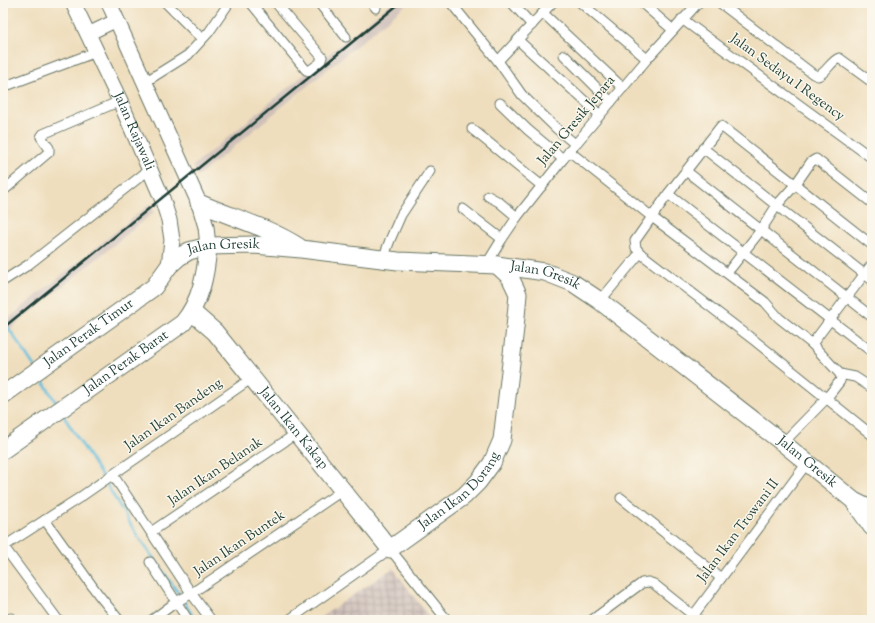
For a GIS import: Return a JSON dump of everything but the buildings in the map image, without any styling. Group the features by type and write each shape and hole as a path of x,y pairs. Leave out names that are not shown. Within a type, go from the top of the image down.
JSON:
{"highway":[{"path":"199,203 283,236 301,249"},
{"name":"Jalan Gresik","path":"169,266 189,251 208,246 254,245 301,249 398,261 492,265 545,272 573,283 600,301 854,501 872,510"},
{"name":"Jalan Perak Barat","path":"3,450 183,323 192,312 199,297 208,246"},
{"path":"492,265 510,277 518,294 529,281 545,272"},
{"name":"Jalan Perak Timur","path":"3,395 154,287 169,266"},
{"name":"Jalan Ikan Dorang","path":"390,549 464,496 478,482 492,463 502,440 506,416 518,294"},
{"name":"Jalan Ikan Kakap","path":"192,312 215,332 390,549"},
{"name":"Jalan Gresik","path":"854,501 872,527"}],"main road":[{"name":"Jalan Rajawali","path":"73,3 120,101 162,198 169,220 172,240 169,266"},
{"path":"111,4 116,20 199,203 206,227 208,246"},
{"path":"88,34 116,20"}],"street":[{"path":"166,3 202,39"},
{"path":"145,82 188,54 209,32 229,3"},
{"path":"251,3 306,70 309,71 321,61 322,57 276,3"},
{"path":"319,3 346,37"},
{"path":"451,3 498,61 522,95 557,129 572,148 652,217 765,302 779,318 812,344 840,374 855,377 872,388"},
{"path":"512,3 532,25"},
{"path":"498,61 552,3"},
{"path":"581,3 647,59"},
{"path":"642,3 673,30"},
{"path":"720,3 812,74 818,76 821,75 835,60 839,58 872,82"},
{"name":"Jalan Gresik Jepara","path":"492,265 502,239 517,217 562,159 647,59 683,20 693,5"},
{"path":"543,13 623,88"},
{"name":"Jalan Sedayu I Regency","path":"683,20 872,158"},
{"path":"518,40 600,115"},
{"path":"3,87 96,52"},
{"path":"564,55 611,102"},
{"path":"3,191 49,152 49,148 41,137 43,134 120,101"},
{"path":"500,104 562,159"},
{"path":"871,242 795,185 721,126 668,194 635,241 636,248 640,253 872,435"},
{"path":"472,129 542,186"},
{"path":"703,148 872,280"},
{"path":"731,268 811,162 816,160 872,203"},
{"path":"3,281 28,265 150,169"},
{"path":"384,259 390,240 401,215 430,171"},
{"path":"686,171 872,317"},
{"path":"668,194 872,352"},
{"path":"488,196 499,202 517,217"},
{"path":"463,209 502,239"},
{"path":"600,301 640,253"},
{"path":"812,344 872,264"},
{"path":"783,444 840,382 840,374"},
{"name":"Jalan Ikan Bandeng","path":"4,547 112,475 252,378"},
{"name":"Jalan Ikan Belanak","path":"151,532 297,433"},
{"name":"Jalan Ikan Trowani II","path":"696,618 721,578 807,463"},
{"path":"112,475 151,532 190,594 210,620"},
{"name":"Jalan Ikan Buntek","path":"152,620 343,490"},
{"path":"621,498 721,578"},
{"path":"45,520 98,594 119,620"},
{"path":"4,547 58,620"},
{"path":"390,549 447,620"},
{"name":"Jalan Ikan Dorang","path":"289,620 390,549"},
{"path":"150,562 178,601 188,620"},
{"path":"592,620 642,583 648,582 654,584 696,618"}],"shaded area":[{"path":"391,3 408,3 197,177 193,166"},
{"path":"151,203 154,212 3,335 3,323"},
{"path":"393,568 431,620 323,620 321,617"}],"waterway":[{"path":"3,320 34,366"},
{"path":"40,376 57,404"},
{"path":"63,415 103,478"},
{"path":"106,483 137,535 182,598 195,620"}],"railway":[{"path":"3,328 400,3"}]}
